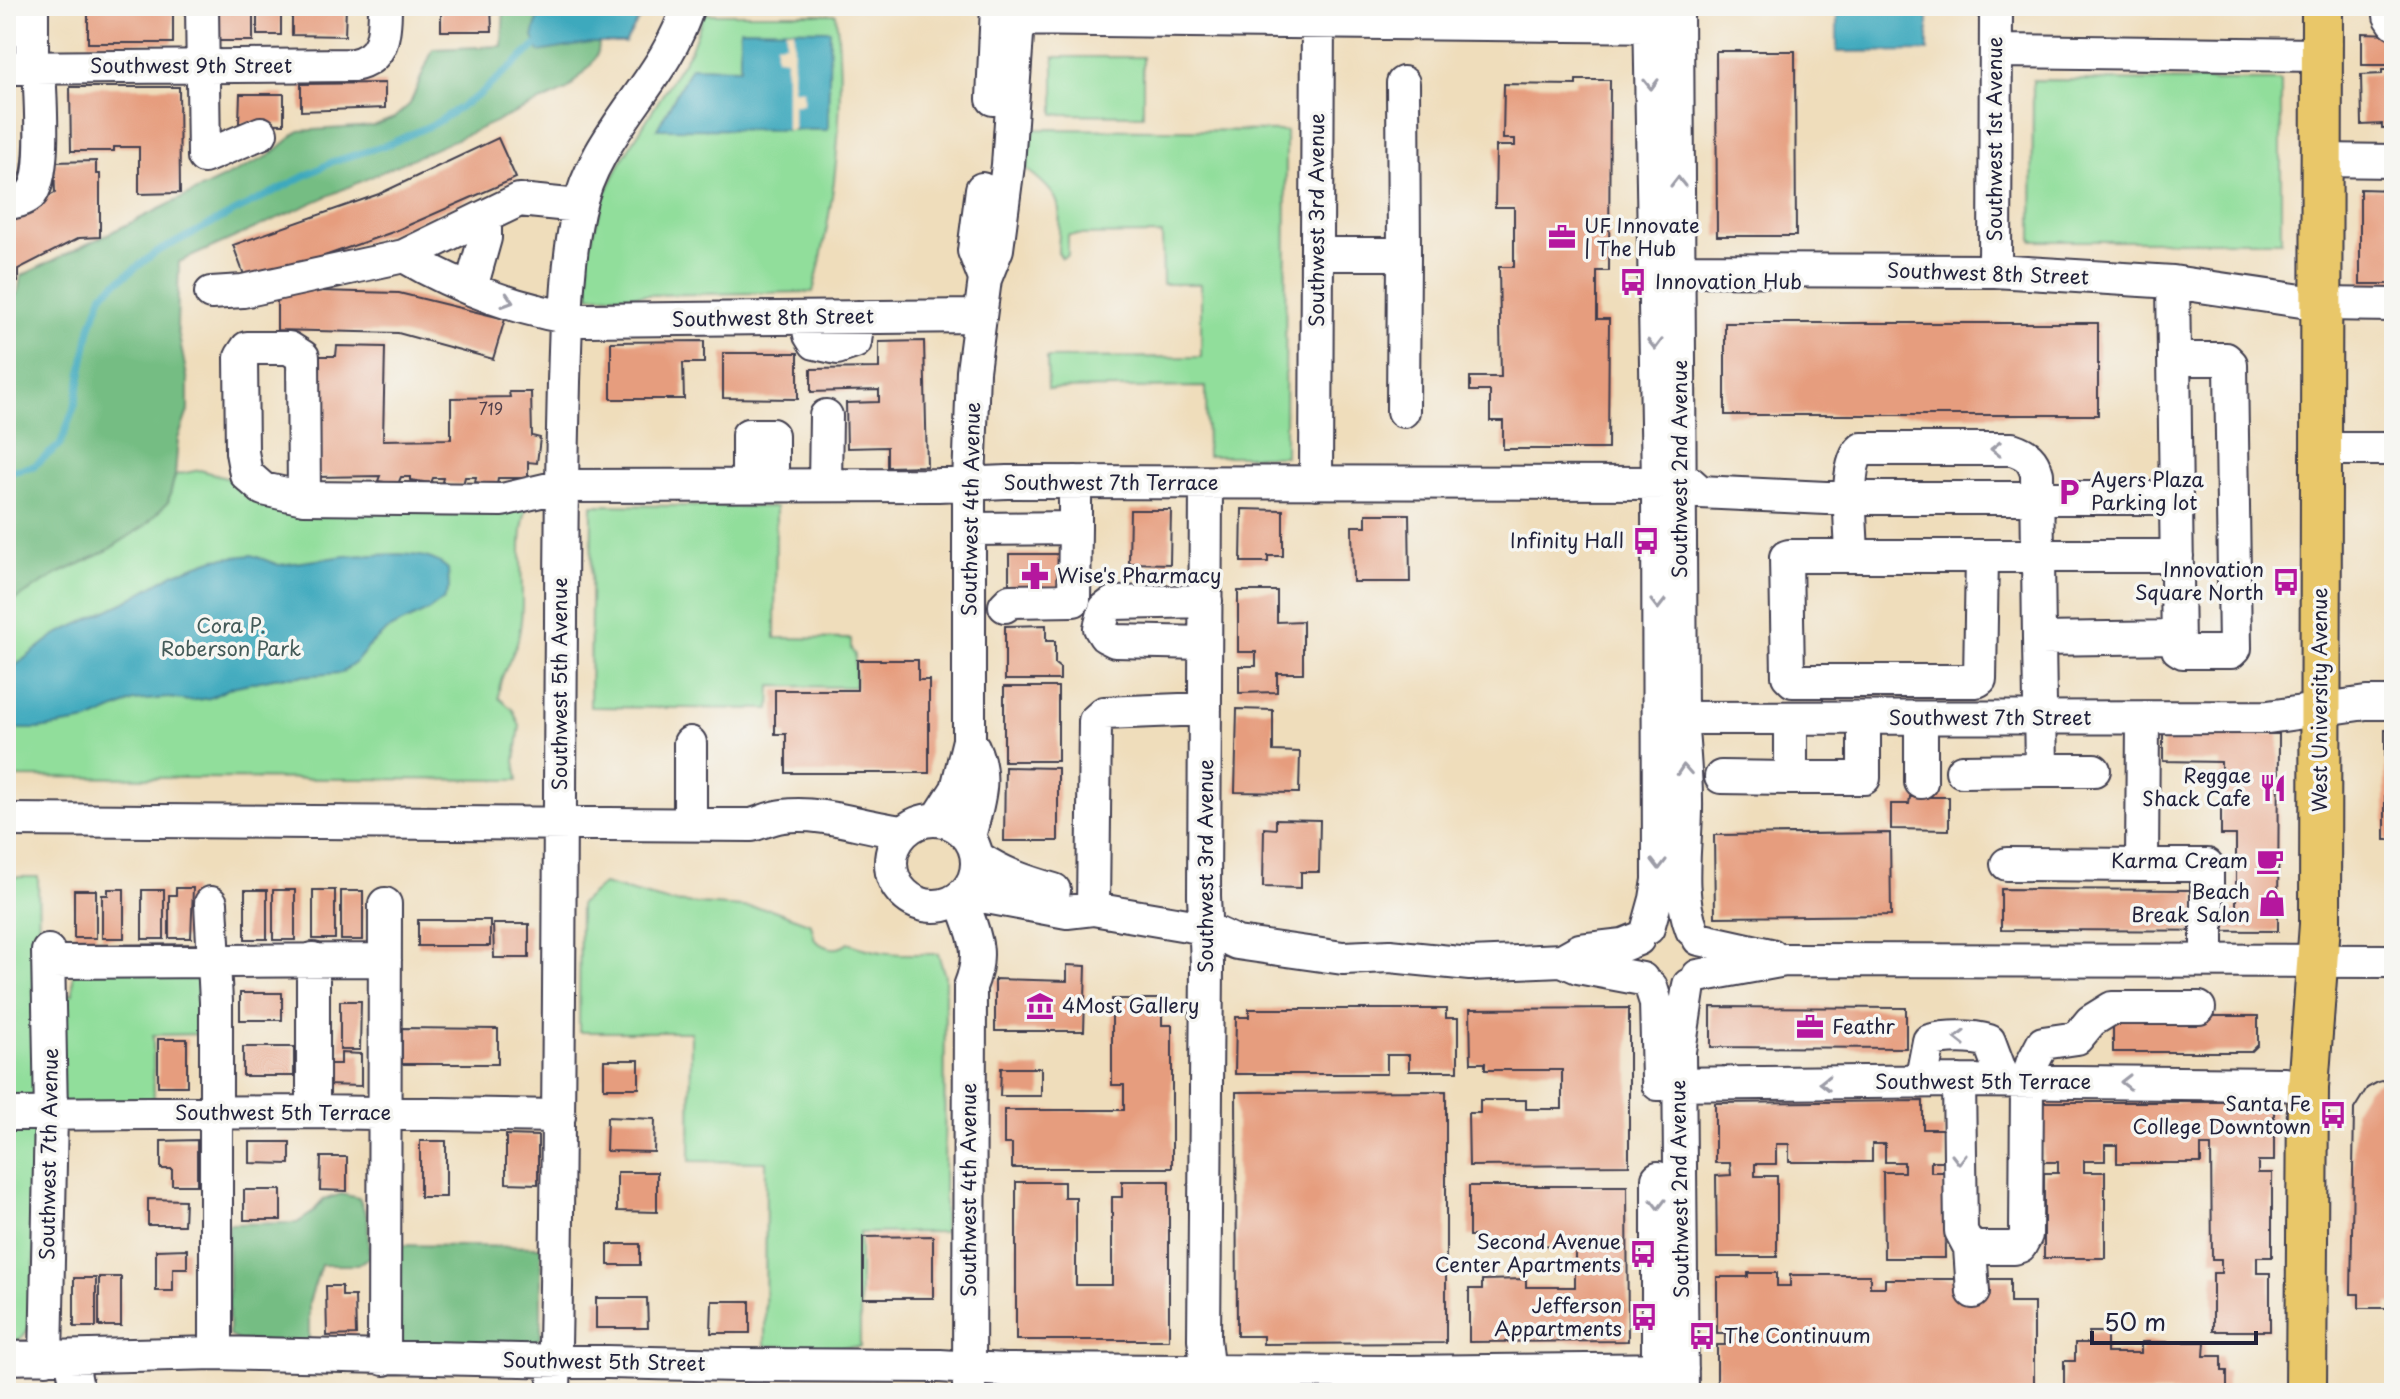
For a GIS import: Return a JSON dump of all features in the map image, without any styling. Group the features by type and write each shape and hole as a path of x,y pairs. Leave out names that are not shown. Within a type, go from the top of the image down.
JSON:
{"main road":[{"name":"West University Avenue","path":"2306,1393 2308,1088 2318,961 2322,6"}],"street":[{"path":"10,203 30,195 37,184 41,158 26,68 32,6"},
{"path":"202,6 204,157 261,133"},
{"name":"Southwest 9th Street","path":"26,68 353,65 373,57 382,44 385,6"},
{"name":"Southwest 5th Avenue","path":"554,1393 559,1116 562,486 571,248 579,206 592,169 661,62 681,28 688,6"},
{"name":"Southwest 1st Avenue","path":"1995,271 1996,6"},
{"path":"2390,6 2390,16 2394,22"},
{"path":"1008,13 1664,16"},
{"name":"Southwest 4th Avenue","path":"937,820 957,789 969,740 969,484 973,371 985,279 974,251 993,100 1008,13"},
{"name":"Southwest 3rd Avenue","path":"1316,483 1318,14"},
{"name":"Southwest 2nd Avenue","path":"1643,934 1656,899 1659,880 1670,718 1676,484 1666,269 1664,16"},
{"path":"1996,51 2322,55"},
{"path":"1403,83 1403,411"},
{"path":"2322,160 2394,161"},
{"path":"211,293 254,289 404,256 519,200 579,206"},
{"path":"471,288 485,238 485,217"},
{"path":"1318,254 1404,254"},
{"name":"Southwest 8th Street","path":"404,256 471,288 566,318 979,316"},
{"name":"Southwest 8th Street","path":"1666,269 1995,271 2173,282 2322,304 2394,305"},
{"path":"2173,282 2174,359 2176,498 2177,556 2178,649 2183,652 2231,652 2235,648 2231,364 2226,359 2174,359"},
{"path":"825,485 826,416"},
{"path":"1852,556 1839,498 1856,454 1870,448 2012,449 2023,452 2035,465 2041,770"},
{"path":"2321,449 2394,449"},
{"path":"1676,484 1700,469 1763,474 1839,498 2176,498"},
{"path":"969,606 1005,606 1010,601 1074,600 1075,482"},
{"name":"Southwest 7th Terrace","path":"304,498 502,500 562,486 1075,482 1676,484"},
{"name":"Southwest 3rd Avenue","path":"1206,483 1204,1339 1209,1381"},
{"path":"969,529 1075,528"},
{"path":"1982,556 1980,679 1977,681 1790,679 1786,557 1852,556 1982,556 2039,556 2177,556"},
{"path":"1100,628 1105,609 1113,603 1206,601"},
{"path":"1005,606 1011,614 1053,618 1100,628 1105,636 1115,641 1205,643"},
{"path":"2039,639 2178,637"},
{"name":"Southwest 7th Street","path":"1670,718 2268,717 2320,708 2394,703"},
{"path":"1093,909 1095,721 1104,713 1205,709"},
{"name":"Southwest 2nd Avenue","path":"1670,718 1686,800 1683,878 1687,918 1696,935"},
{"path":"1791,718 1791,778"},
{"path":"1721,777 1864,778 1864,718"},
{"path":"1921,718 1921,782"},
{"path":"2142,865 2143,718"},
{"name":"Southwest 4th Avenue","path":"969,740 981,764 973,847"},
{"path":"690,743 690,824"},
{"path":"1962,771 2094,770"},
{"path":"6,820 752,825 782,816 813,816 904,832"},
{"path":"891,869 896,843 904,832 919,822 949,822 1006,875 1071,895 1093,909"},
{"path":"752,825 781,837 856,844 869,850 891,869 901,891 921,904 953,899 1067,912 1093,909 1205,928 1240,923 1347,939 1390,956 1470,964 1562,960 1670,992 1693,981 1785,960 2394,961"},
{"path":"953,899 975,878 973,847"},
{"path":"2007,864 2207,865 2207,960"},
{"name":"Southwest 4th Avenue","path":"953,899 977,952 979,966 970,987 969,1380"},
{"path":"211,903 217,1113 216,1353"},
{"path":"384,1359 385,904"},
{"path":"1562,960 1580,950 1623,945 1664,921 1674,921 1696,935 1785,960"},
{"path":"1643,934 1633,960 1646,983"},
{"path":"1693,981 1704,958 1696,935"},
{"name":"Southwest 7th Avenue","path":"78,1393 58,1357 48,956 214,959"},
{"path":"214,959 385,960"},
{"path":"313,959 313,1112"},
{"name":"Southwest 2nd Avenue","path":"1668,1084 1679,1051 1693,981"},
{"name":"Southwest 2nd Avenue","path":"1646,983 1656,1003 1668,1084 1670,1381"},
{"path":"2016,1081 2032,1064 2043,1043 2077,1038 2091,1021 2112,1008 2199,1008"},
{"path":"1921,1082 1929,1041 1938,1038 1980,1038 1989,1041 2016,1081 2026,1235 2020,1246 2014,1248 1970,1248"},
{"path":"1959,1081 1959,1221 1970,1248 1973,1292"},
{"name":"Southwest 5th Terrace","path":"1668,1084 2016,1081 2284,1084 2308,1088"},
{"name":"Southwest 5th Terrace","path":"6,1114 313,1112 559,1116"},
{"name":"Southwest 5th Street","path":"6,1358 216,1353 384,1359 555,1360 969,1380 1004,1370 1068,1382 1670,1381"}],"green space":[{"path":"504,6 594,6 599,45 594,61 567,90 179,262 177,326 188,382 188,411 178,439 175,475 168,502 146,525 103,553 58,574 6,605 6,296 18,294 21,276 269,156 299,131 373,126 394,118 410,104 433,49 502,46"},
{"path":"704,14 836,14 840,84 837,154 828,223 813,292 589,296 588,251 606,192 623,158 691,49"},
{"path":"1054,57 1143,57 1143,115 1054,114"},
{"path":"2033,80 2281,81 2281,241 2032,241"},
{"path":"1033,129 1286,131 1285,456 1207,456 1206,387 1048,389 1047,358 1201,357 1201,284 1163,284 1162,234 1068,235 1068,255 1062,258 1058,252 1058,204 1048,188 1026,169"},
{"name":"Cora P. Roberson Park","path":"200,470 239,482 529,501 522,535 521,622 516,647 499,690 499,698 513,710 520,726 515,761 518,780 6,777 6,570 168,502 175,475"},
{"path":"592,505 776,507 775,638 851,639 851,649 855,655 855,687 771,686 770,709 590,707"},
{"path":"6,877 38,877 41,1089 39,1097 6,1104"},
{"path":"603,884 670,902 771,909 811,924 815,940 832,948 848,943 882,952 938,954 945,976 944,1232 860,1233 860,1347 765,1346 766,1162 690,1161 691,1032 579,1032 580,904"},
{"path":"73,965 203,976 204,1034 153,1035 154,1105 59,1106 58,994 73,994"},
{"path":"6,1124 31,1124 37,1135 33,1321 19,1340 6,1344"},
{"path":"341,1194 359,1198 368,1219 369,1257 357,1265 321,1265 309,1302 309,1342 239,1341 229,1336 228,1224 297,1223 312,1213 323,1200"},
{"path":"396,1245 541,1247 541,1337 534,1343 398,1343"}],"water":[{"path":"560,6 643,6 644,11 625,43 591,43 539,52 533,37 539,13"},
{"path":"1837,6 1928,6 1928,51 1837,52"},
{"path":"740,29 830,30 828,130 657,129 691,67 740,68"},
{"path":"399,554 431,559 448,569 449,588 444,599 428,611 389,629 341,673 274,678 232,687 210,698 189,701 169,698 134,701 88,721 39,729 6,729 6,673 55,635 123,603 175,573 215,559 252,555 279,565 345,556"}],"pier":[{"path":"786,30 794,30 793,90 803,90 803,104 793,104 793,130 786,130 786,58 776,57 776,44 786,43"}],"building":[{"path":"215,6 253,6 253,41 215,41"},
{"path":"257,6 281,6 281,35 257,35"},
{"path":"292,6 346,6 345,36 292,35"},
{"path":"441,6 491,6 492,31 441,31"},
{"path":"88,7 173,7 173,43 88,43"},
{"path":"2362,33 2394,34 2394,65 2362,65"},
{"path":"1716,51 1795,51 1796,236 1717,236"},
{"path":"2382,70 2394,70 2394,128 2382,128 2382,124 2362,125 2361,75 2382,74"},
{"name":"UF Innovate | The Hub","path":"1576,80 1610,80 1609,271 1597,271 1597,319 1609,319 1608,449 1503,449 1503,421 1490,421 1490,391 1470,391 1470,377 1501,377 1499,267 1514,267 1514,207 1495,207 1496,146 1515,146 1515,139 1503,139 1504,84 1576,85"},
{"path":"385,83 385,108 301,111 301,84"},
{"path":"70,87 179,87 180,193 139,194 139,147 114,147 114,151 71,151"},
{"path":"240,94 284,94 284,124 239,123"},
{"path":"498,138 516,178 393,232 247,283 233,245 379,194"},
{"path":"96,161 96,174 100,174 100,237 79,238 18,269 18,282 6,282 6,218 55,193 54,162"},
{"path":"2360,189 2394,190 2394,284 2360,284"},
{"path":"277,290 399,293 505,319 493,359 398,333 277,330"},
{"path":"1725,323 2098,323 2098,415 1725,415"},
{"path":"704,341 704,363 683,363 684,399 611,399 611,342"},
{"path":"924,341 927,466 887,467 887,447 847,448 846,403 879,402 879,390 811,392 811,369 879,368 879,342"},
{"path":"337,346 385,347 383,440 451,439 451,398 510,397 509,392 531,392 532,436 540,438 537,463 528,462 528,478 498,478 497,485 475,482 476,477 465,477 463,485 442,482 443,478 433,478 431,483 401,477 398,484 378,481 380,476 314,477 318,356 336,356"},
{"path":"723,353 798,353 798,399 723,398"},
{"path":"1242,509 1283,510 1283,556 1268,556 1268,562 1241,562"},
{"path":"1130,510 1171,510 1170,564 1129,563"},
{"path":"1366,514 1409,514 1410,582 1353,582 1352,526 1366,526"},
{"path":"1009,554 1065,554 1065,595 1009,595"},
{"path":"1238,591 1277,591 1277,622 1303,621 1303,673 1277,673 1277,692 1239,693 1239,666 1256,666 1256,652 1238,652"},
{"path":"1046,625 1046,641 1055,641 1055,664 1060,668 1060,680 1005,680 1005,626"},
{"path":"857,660 918,660 918,680 929,680 929,773 786,773 786,734 775,734 775,690 857,690"},
{"path":"1004,687 1058,687 1058,761 1004,761"},
{"path":"1237,709 1273,710 1273,751 1300,752 1299,793 1235,792"},
{"path":"2385,729 2394,729 2394,840 2385,840"},
{"path":"2163,734 2279,734 2278,931 2001,930 2001,889 2196,890 2196,910 2236,910 2236,835 2221,835 2221,762 2163,761"},
{"path":"1005,767 1058,768 1058,841 1004,841"},
{"path":"1910,797 1949,797 1949,830 1891,829 1891,804 1909,804"},
{"path":"1276,819 1320,820 1319,872 1301,872 1301,888 1263,887 1264,828 1276,829"},
{"path":"1890,833 1891,915 1715,917 1714,835"},
{"path":"176,888 193,888 191,938 169,938 169,895 176,895"},
{"path":"108,889 124,889 124,938 102,938 102,895 108,895"},
{"path":"74,890 96,890 96,938 74,938"},
{"path":"142,890 164,890 164,939 142,939"},
{"path":"245,890 267,890 267,939 245,939"},
{"path":"273,890 295,890 295,940 273,940"},
{"path":"313,890 335,890 335,939 313,939"},
{"path":"341,891 363,891 363,940 341,940"},
{"path":"418,920 490,920 490,946 418,946"},
{"path":"493,924 529,924 529,958 494,958"},
{"name":"4Most Gallery","path":"1067,965 1086,966 1084,1031 995,1031 995,979 1067,981"},
{"path":"240,993 282,993 282,1020 240,1020"},
{"path":"1112,999 1162,999 1162,1025 1172,1025 1172,1168 1012,1168 1012,1144 1004,1144 1004,1110 1124,1110 1124,1085 1112,1085"},
{"path":"340,1001 361,1001 360,1050 340,1050"},
{"path":"1711,1007 1906,1008 1906,1048 1711,1047"},
{"path":"1629,1008 1629,1165 1469,1166 1468,1113 1480,1113 1480,1100 1526,1100 1526,1109 1562,1109 1562,1070 1485,1070 1485,1063 1471,1063 1470,1009"},
{"path":"1249,1009 1446,1009 1446,1018 1458,1018 1458,1071 1409,1071 1409,1055 1387,1055 1387,1074 1235,1074 1236,1017 1249,1017"},
{"path":"2113,1016 2258,1016 2258,1045 2251,1052 2113,1052"},
{"path":"402,1028 498,1029 498,1064 402,1064"},
{"path":"158,1039 187,1039 187,1086 158,1086"},
{"path":"243,1047 294,1047 294,1076 243,1076"},
{"path":"341,1053 361,1054 361,1086 324,1085 324,1064 341,1064"},
{"path":"604,1060 639,1060 639,1088 604,1088"},
{"path":"1001,1068 1041,1068 1041,1096 1000,1096"},
{"path":"2394,1078 2394,1304 2387,1304 2387,1308 2359,1308 2359,1294 2351,1294 2354,1109 2367,1088"},
{"path":"1446,1091 1446,1343 1263,1344 1263,1336 1237,1336 1236,1092"},
{"path":"1923,1101 1923,1129 1944,1129 1945,1161 1931,1161 1931,1172 1944,1172 1945,1258 1884,1258 1883,1172 1904,1172 1904,1162 1885,1162 1885,1144 1872,1144 1872,1162 1789,1162 1789,1144 1776,1144 1776,1164 1755,1164 1755,1176 1777,1176 1777,1257 1717,1257 1716,1176 1731,1175 1730,1163 1715,1163 1715,1103"},
{"path":"2043,1102 2274,1102 2274,1161 2258,1161 2258,1173 2272,1173 2272,1257 2257,1257 2257,1273 2270,1273 2270,1331 2213,1331 2213,1273 2221,1273 2221,1259 2212,1259 2211,1146 2201,1146 2201,1163 2117,1163 2117,1145 2105,1145 2105,1161 2084,1161 2084,1172 2105,1172 2105,1258 2044,1258 2044,1173 2058,1173 2058,1162 2043,1162"},
{"path":"607,1117 655,1119 654,1152 606,1151"},
{"path":"506,1135 538,1136 538,1184 506,1183"},
{"path":"197,1140 197,1185 172,1185 172,1169 161,1169 161,1141"},
{"path":"420,1141 446,1141 446,1197 420,1197"},
{"path":"250,1142 290,1142 290,1164 250,1163"},
{"path":"321,1157 347,1157 347,1191 320,1190"},
{"path":"617,1172 657,1172 657,1212 617,1211"},
{"path":"1122,1181 1169,1181 1169,1340 1016,1340 1016,1182 1064,1182 1064,1197 1076,1197 1076,1285 1112,1285 1112,1197 1122,1197"},
{"path":"1469,1186 1627,1186 1628,1341 1469,1342 1469,1289 1482,1289 1482,1280 1526,1279 1526,1287 1575,1287 1575,1245 1484,1246 1484,1236 1469,1236"},
{"path":"244,1190 281,1190 281,1220 244,1220"},
{"path":"148,1199 185,1200 184,1225 148,1225"},
{"path":"933,1236 933,1298 863,1298 863,1237"},
{"path":"608,1244 640,1244 640,1265 608,1265"},
{"path":"187,1249 187,1268 173,1268 173,1291 156,1291 156,1250"},
{"path":"1748,1273 1777,1273 1777,1286 1790,1286 1790,1275 1870,1275 1870,1287 1885,1287 1885,1279 2010,1279 2010,1303 2034,1303 2034,1393 1717,1393 1717,1345 1725,1345 1725,1333 1717,1333 1717,1277 1748,1277"},
{"path":"99,1277 121,1277 121,1326 99,1326"},
{"path":"74,1278 96,1278 96,1327 74,1327"},
{"path":"326,1286 342,1286 342,1296 355,1296 356,1335 327,1336"},
{"path":"596,1298 647,1298 648,1328 596,1328"},
{"path":"712,1301 750,1301 750,1333 711,1333"},
{"path":"2089,1332 2107,1332 2107,1353 2141,1353 2141,1342 2205,1342 2204,1356 2222,1356 2222,1371 2227,1371 2227,1393 2064,1393 2064,1361 2075,1361 2075,1343 2089,1343"}],"waterway":[{"path":"6,472 34,466 60,445 75,405 90,329 103,293 155,253 236,211 332,162 389,144 436,123 479,95 536,45"}],"place":[{"name":"UF Innovate | The Hub","path":"1562,237"},
{"name":"Innovation Hub","path":"1633,282"},
{"name":"Ayers Plaza Parking lot","path":"2069,492"},
{"name":"Infinity Hall","path":"1646,541"},
{"name":"Wise's Pharmacy","path":"1035,576"},
{"name":"Innovation Square North","path":"2286,582"},
{"name":"Reggae Shack Cafe","path":"2273,788"},
{"name":"Karma Cream","path":"2270,861"},
{"name":"Beach Break Salon","path":"2272,903"},
{"name":"4Most Gallery","path":"1040,1006"},
{"name":"Feathr","path":"1810,1027"},
{"name":"Santa Fe College Downtown","path":"2333,1115"},
{"name":"Second Avenue Center Apartments","path":"1643,1254"},
{"name":"Jefferson Appartments","path":"1644,1317"},
{"name":"The Continuum","path":"1702,1336"}]}
